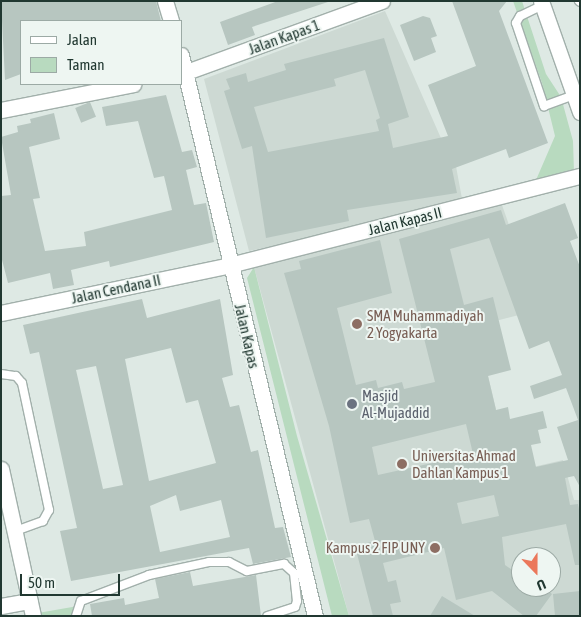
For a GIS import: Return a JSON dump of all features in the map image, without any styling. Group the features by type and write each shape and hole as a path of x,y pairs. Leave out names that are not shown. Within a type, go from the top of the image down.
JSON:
{"street":[{"path":"164,1 171,20"},
{"name":"Jalan Kapas 1","path":"184,74 382,1"},
{"path":"542,3 580,112"},
{"name":"Jalan Kapas","path":"182,61 315,616"},
{"path":"1,110 129,85"},
{"name":"Jalan Kapas II","path":"230,265 580,176"},
{"name":"Jalan Cendana II","path":"1,312 230,265"},
{"path":"1,469 4,498 15,531 32,608 1,606"}],"lane":[{"path":"542,3 520,16 516,23 532,72 544,106 574,95"},
{"path":"1,374 16,376 22,383 49,510 43,521 15,531"},
{"path":"76,616 81,601 149,575 209,562 228,562 247,571 284,564 294,573 297,601 295,607 267,616"}],"shaded area":[{"path":"385,11 451,161 455,161 463,204 249,251 204,79"},
{"path":"502,205 539,310 476,326 496,409 488,411 533,467 563,460 574,500 580,500 580,616 349,616 254,267"}],"green space":[{"path":"513,1 522,1 546,74 561,97 573,141 574,172 536,180 555,136 542,83"},
{"path":"254,267 297,436 349,616 332,616 247,278"},
{"path":"78,606 81,616 38,616 38,613"}],"building":[{"path":"1,1 156,1 161,20 20,20 20,74 5,80"},
{"path":"278,1 328,2 252,27 255,35 228,45 220,22"},
{"path":"452,1 507,1 499,11 548,143 509,158 506,149 452,169 457,193 347,210 349,221 266,238 252,146 242,149 224,91 230,89 226,79 246,73 248,82 286,70 284,64 384,38 409,117 388,124 393,148 448,136 428,85 476,66","holes":["365,70 380,118 376,120 379,131 268,152 254,107 336,86 334,79"]},
{"path":"423,16 430,18 437,36 431,38 436,52 414,61 400,25"},
{"path":"166,95 182,152 192,150 197,167 186,170 194,205 206,203 214,242 110,267 109,261 71,270 74,285 53,289 50,273 8,283 1,256 1,196 11,195 1,137 18,132 17,126 31,123 30,119 54,113 60,139 29,147 40,198 33,199 45,251 86,246 84,232 172,210 164,176 154,178 138,121 106,126 102,107"},
{"path":"90,102 96,117 81,123 75,108"},
{"path":"565,203 578,238 570,241 580,267 580,487 574,476 565,478 570,505 578,504 580,514 580,565 575,565 566,524 502,537 505,565 511,569 511,597 550,597 536,616 524,616 492,591 456,600 444,548 383,563 388,582 396,580 401,602 390,604 393,616 373,616 355,546 375,541 369,519 350,523 329,426 284,273 301,269 299,261 380,240 392,293 337,308 356,385 376,380 378,388 402,382 404,389 435,382 399,239 501,210 506,225","holes":["489,238 529,349 549,341 562,375 530,386 534,399 566,388 578,420 557,427 568,460 536,467 531,445 541,443 538,430 547,428 543,411 510,419 508,407 496,410 488,376 511,370 493,297 464,305 450,249","466,424 473,454 378,475 372,447","494,495 499,516 462,524 457,503"]},
{"path":"142,299 147,318 220,299 233,375 222,378 230,407 239,405 251,452 258,450 275,528 283,527 291,557 253,564 249,548 71,581 60,531 77,528 39,352 30,354 23,325","holes":["171,348 186,403 198,400 216,463 149,481 125,359","96,366 123,485 103,489 76,370","176,495 180,511 221,500 230,537 160,552 150,506"]},
{"path":"190,572 193,586 256,575 261,616 92,616 90,604 124,598 125,605 159,598 155,579"},
{"path":"580,591 580,615 555,616 553,597 561,597 561,593"},
{"path":"442,596 475,616 430,616"}],"place":[{"name":"SMA Muhammadiyah 2 Yogyakarta","path":"357,324"},
{"name":"Masjid Al-Mujaddid","path":"352,404"},
{"name":"Universitas Ahmad Dahlan Kampus 1","path":"402,464"},
{"name":"Kampus 2 FIP UNY","path":"435,548"}]}
